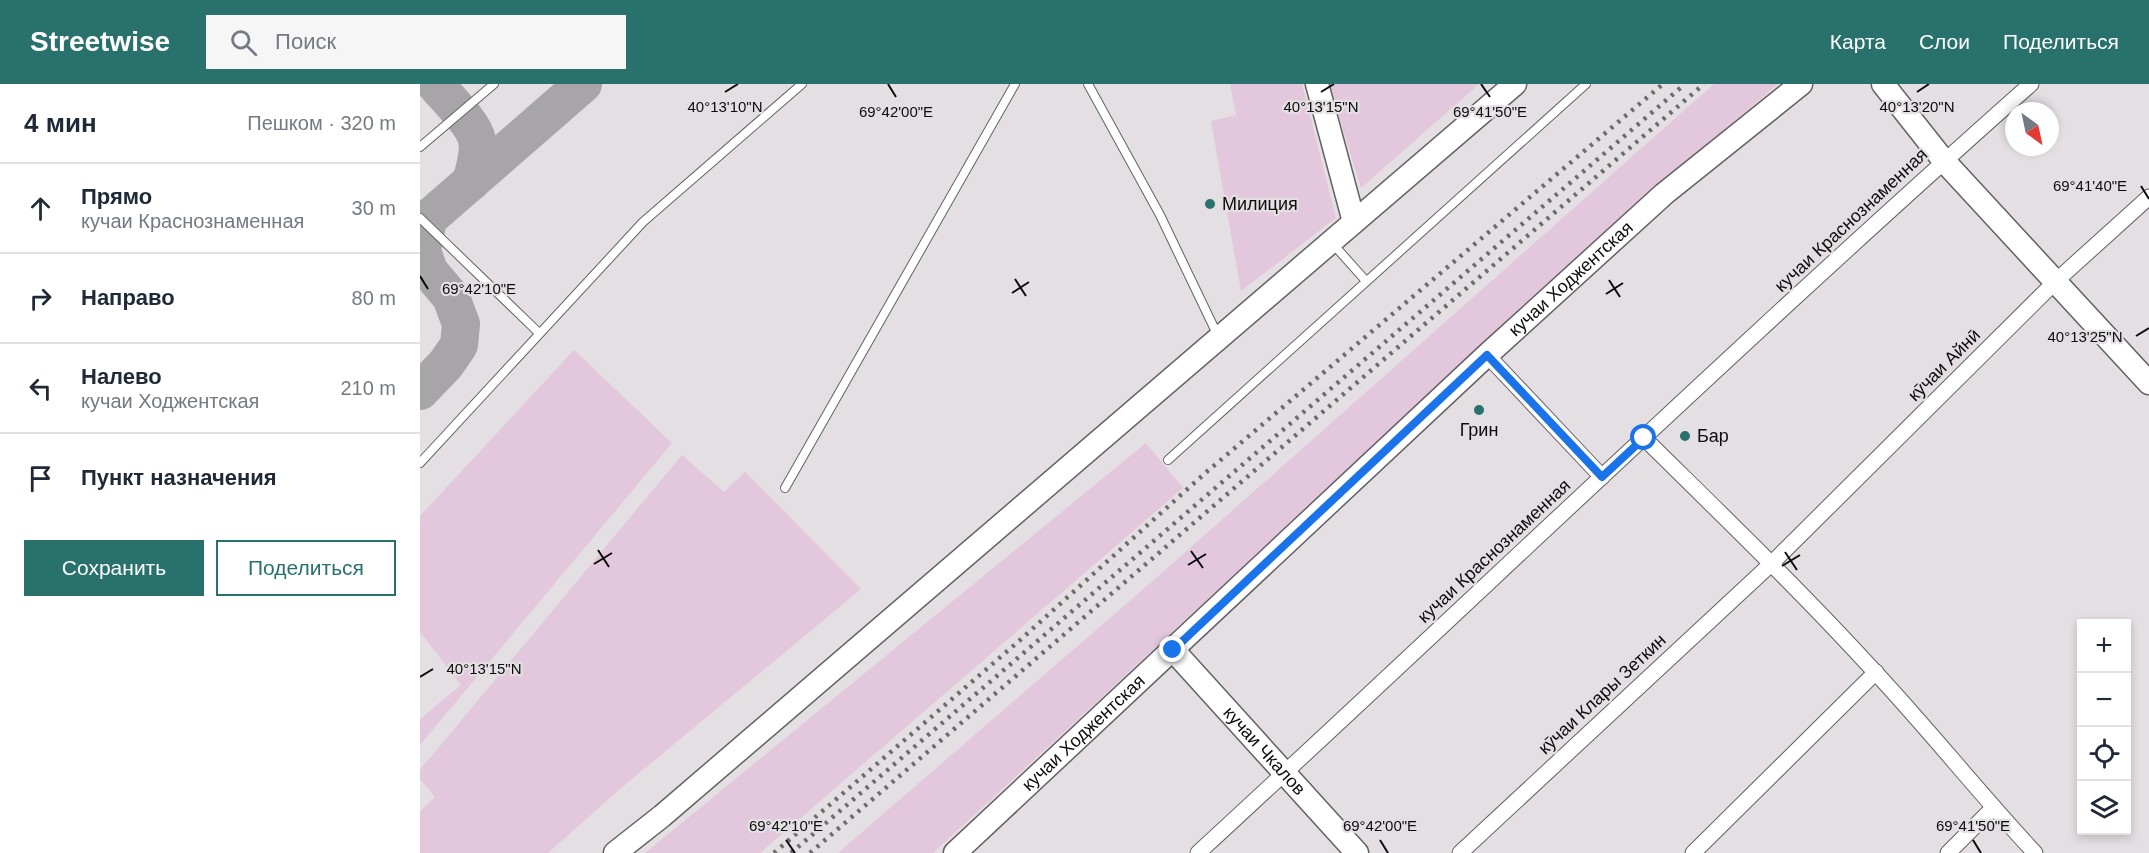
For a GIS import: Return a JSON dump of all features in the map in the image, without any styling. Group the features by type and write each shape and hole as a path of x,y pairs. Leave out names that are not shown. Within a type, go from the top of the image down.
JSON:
{"street":[{"path":"1317,84 1354,222"},
{"path":"615,853 671,808 1515,84"},
{"name":"кучаи Ходжентская","path":"955,853 1487,355 1664,194 1801,84"},
{"path":"1883,84 1944,161 2149,383"},
{"name":"кучаи Краснознаменная","path":"1198,853 1944,161 2031,84"},
{"name":"кӯчаи Айнӣ","path":"1771,564 2056,281 2149,197"},
{"path":"1487,355 1602,477"},
{"path":"1644,438 1876,672 1993,808 2035,853"},
{"name":"кӯчаи Клары Зеткин","path":"1460,853 1771,564"},
{"name":"кучаи Чкалов","path":"1173,650 1357,853"},
{"path":"1693,853 1876,672"},
{"path":"1948,853 1993,808"}],"lane":[{"path":"420,147 494,84"},
{"path":"420,463 644,222 802,84"},
{"path":"785,488 1015,84"},
{"path":"1088,84 1160,215 1219,339"},
{"path":"1168,460 1586,84"},
{"path":"420,218 539,333"},
{"path":"1332,243 1366,281"}],"shaded area":[{"path":"1230,84 1302,84 1336,218 1241,291 1211,121 1236,115"},
{"path":"1329,84 1479,84 1361,188"},
{"path":"1714,84 1778,84 1628,211 933,853 838,853 1155,579"},
{"path":"574,350 672,443 420,745 420,719 461,685 420,632 420,516"},
{"path":"1146,443 1183,488 760,853 645,853"},
{"path":"682,455 724,492 745,472 861,589 620,789 548,853 420,853 420,811 435,797 420,779 420,770"}],"taxiway":[{"path":"435,84 471,126 475,134 478,151 471,182"},
{"path":"420,226 583,84"},
{"path":"420,391 446,364 459,345 461,324 451,297 429,271 422,251 428,219"}],"railway":[{"path":"774,853 1019,641 1203,475 1663,84"},
{"path":"791,853 1685,84"},
{"path":"810,853 1704,84"}],"place":[{"name":"Милиция","path":"1210,204"},
{"name":"Грин","path":"1479,410"},
{"name":"Бар","path":"1685,436"}],"route":[{"path":"1173,650 1487,355 1602,477 1644,438"}]}
